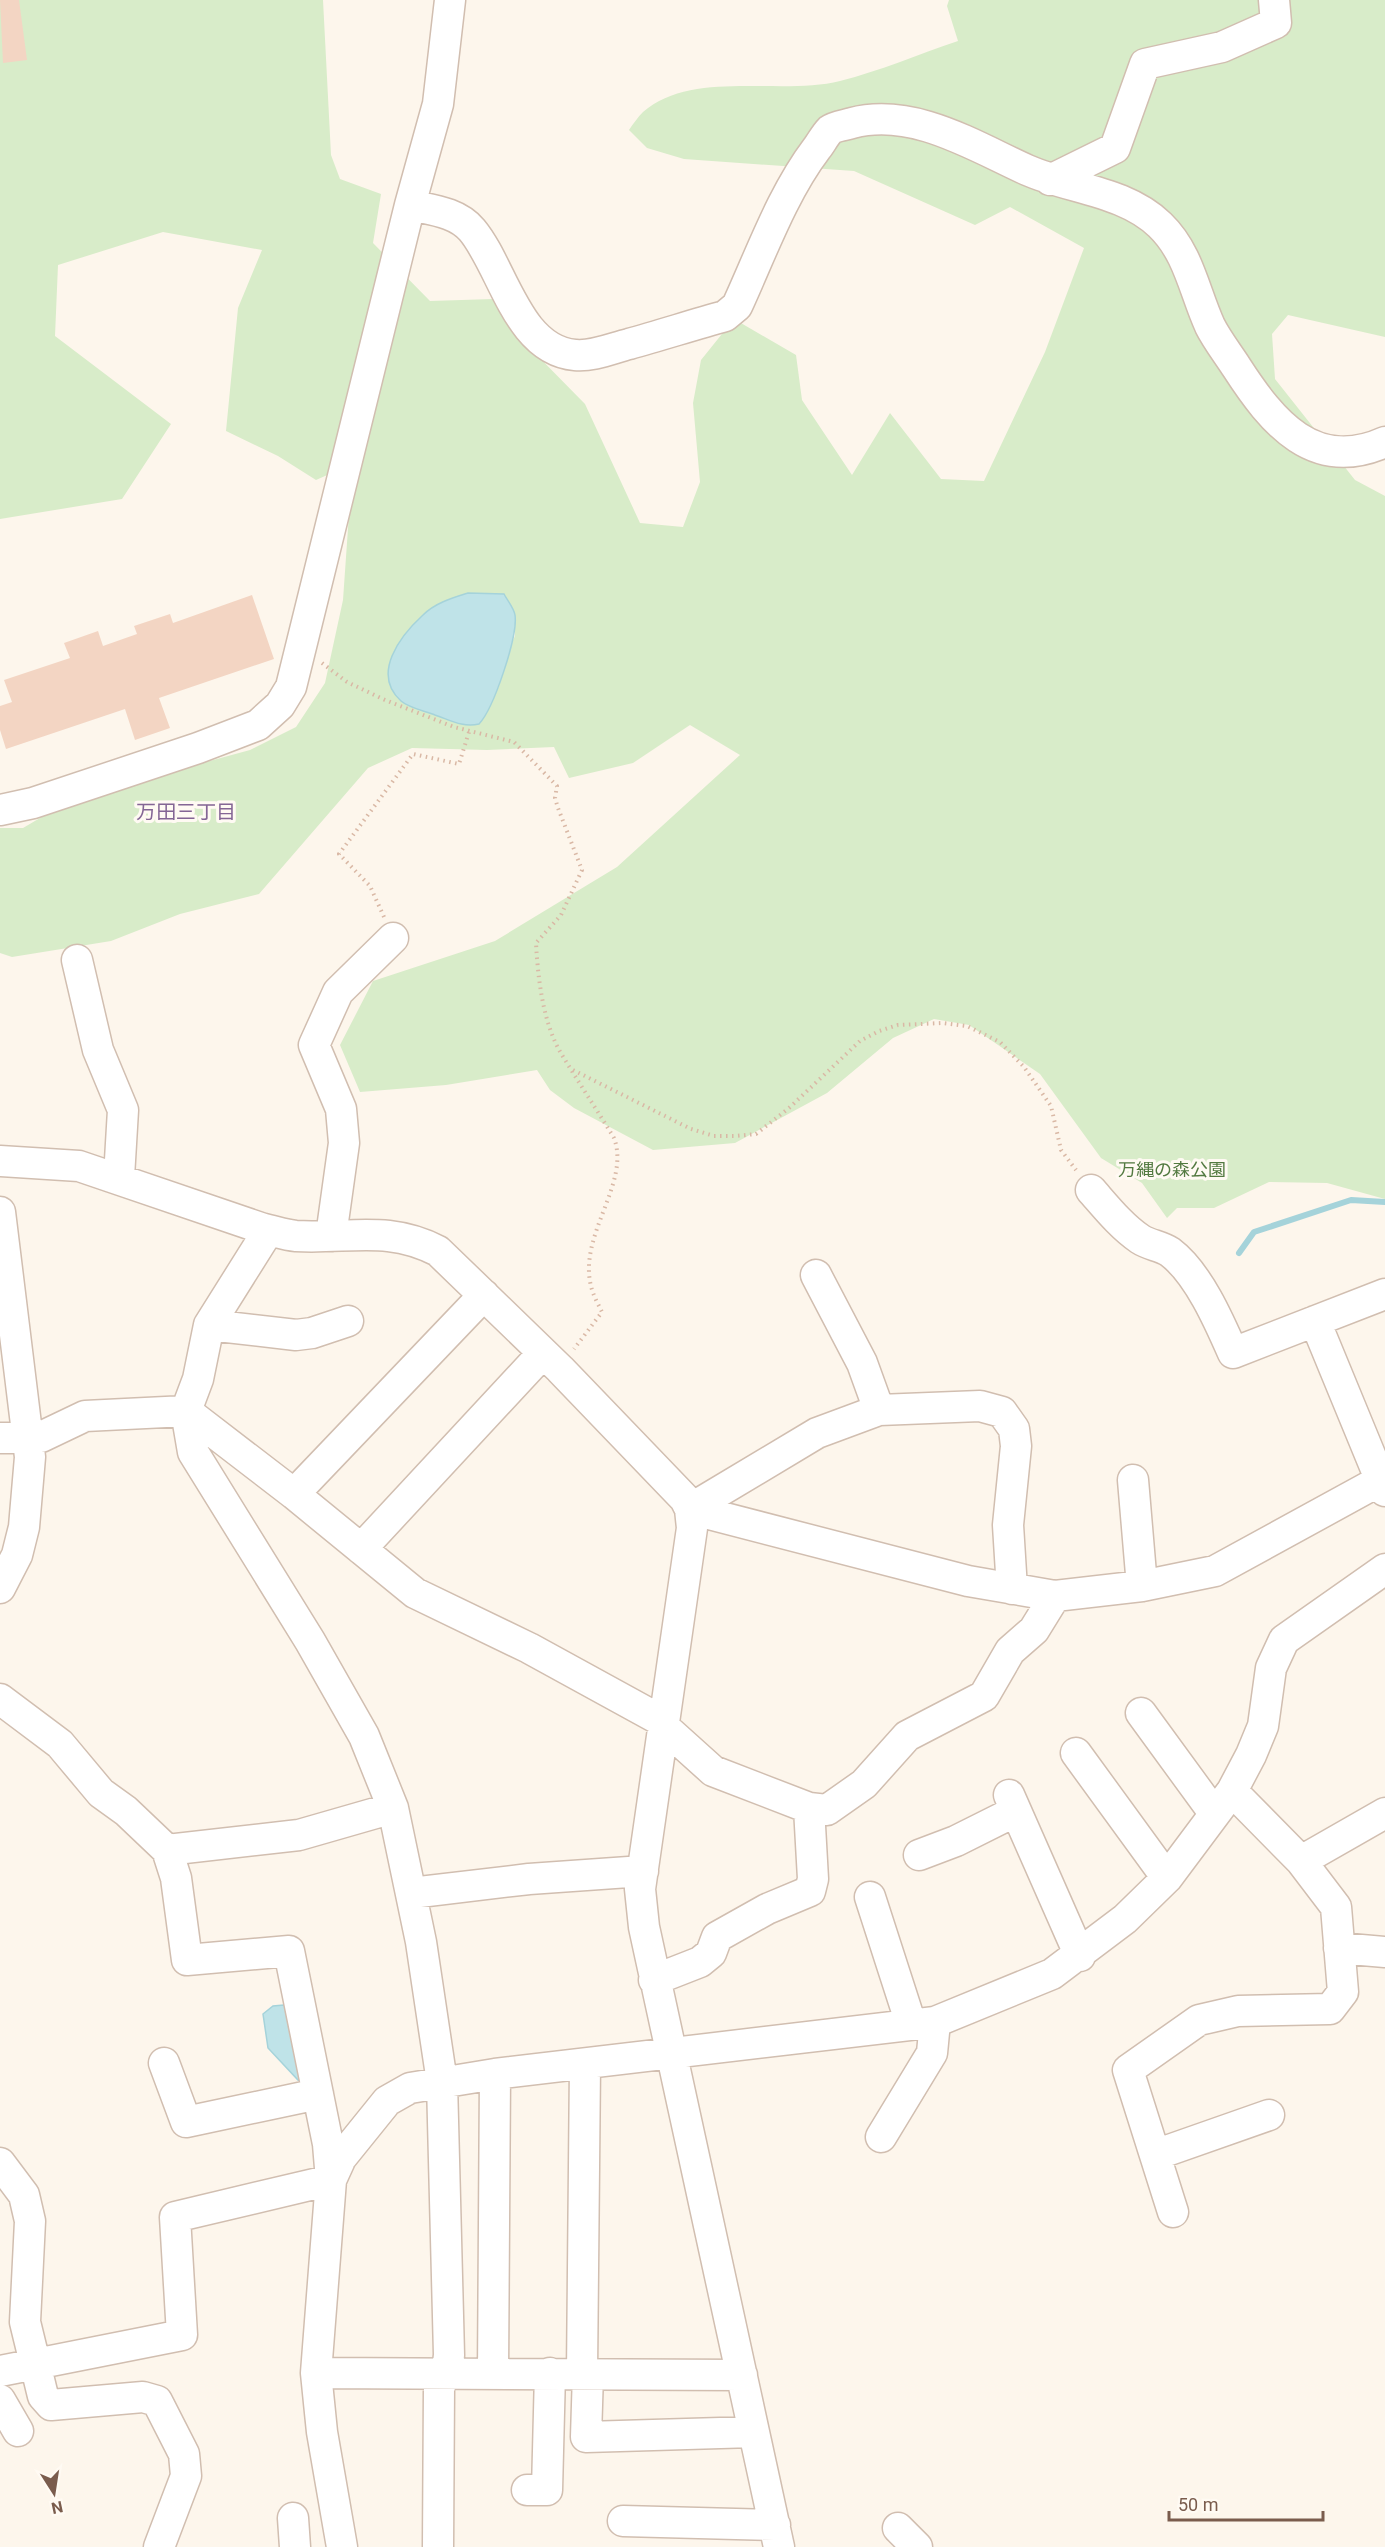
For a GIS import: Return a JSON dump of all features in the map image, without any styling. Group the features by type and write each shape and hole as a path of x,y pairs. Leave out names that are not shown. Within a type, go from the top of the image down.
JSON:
{"street":[{"path":"0,810 33,803 198,748 258,724 280,705 291,687 410,205 438,104 450,0"},
{"path":"1050,180 1115,148 1145,64 1222,47 1276,23 1274,0"},
{"path":"410,205 451,214 472,230 513,304 535,334 555,351 577,356 609,350 725,316 736,306 802,168 831,129 863,120 893,118 936,129 1050,180 1134,206 1160,224 1179,247 1210,327 1254,394 1289,432 1312,447 1346,453 1369,449 1385,442"},
{"path":"331,1236 344,1143 341,1109 314,1045 338,992 393,938"},
{"path":"77,960 98,1050 123,1110 119,1177"},
{"path":"0,1161 79,1166 119,1177 264,1229 294,1236 388,1234 416,1239 438,1251 551,1361 673,1486 690,1509 692,1528 640,1889 644,1927 654,1980 777,2536 623,2522"},
{"path":"1091,1190 1116,1218 1141,1239 1169,1252 1190,1276 1216,1315 1233,1353 1385,1294"},
{"path":"0,1212 30,1439 24,1527 17,1555 0,1588"},
{"path":"264,1229 263,1239 209,1325 198,1379 186,1411 193,1452 310,1641 364,1736 393,1808 411,1893 442,2082 447,2372 439,2387 438,2547"},
{"path":"816,1275 862,1363 879,1410"},
{"path":"294,1494 484,1295"},
{"path":"209,1325 296,1335 312,1333 348,1321"},
{"path":"690,1509 968,1581 1054,1596 1142,1586 1215,1571 1383,1483 1315,1321"},
{"path":"360,1548 551,1361"},
{"path":"690,1509 817,1433 879,1410 980,1406 1002,1412 1014,1429 1016,1446 1008,1525 1012,1589"},
{"path":"0,1438 41,1437 85,1416 186,1411 294,1494 415,1593 529,1648 664,1724 713,1771 809,1808 827,1810 840,1803 864,1784 907,1736 984,1696 1010,1651 1034,1630 1054,1596"},
{"path":"1133,1480 1142,1586"},
{"path":"331,2180 341,2158 387,2101 410,2088 495,2074 670,2055 923,2023 1052,1974 1080,1956 1125,1919 1167,1878 1223,1802 1251,1755 1263,1725 1271,1668 1284,1640 1385,1569"},
{"path":"0,1699 60,1744 101,1793 126,1811 167,1850 176,1878 187,1960 289,1951 328,2144 331,2180 316,2373 322,2432 342,2547"},
{"path":"1141,1713 1223,1802 1301,1861 1336,1907 1343,1992 1330,2009 1238,2011 1199,2020 1128,2070 1173,2212"},
{"path":"1076,1752 1167,1878"},
{"path":"919,1855 956,1841 1013,1803 1080,1956"},
{"path":"167,1850 299,1835 393,1808"},
{"path":"654,1980 700,1962 711,1953 717,1937 767,1909 810,1891 813,1879 809,1808"},
{"path":"1301,1861 1385,1813"},
{"path":"411,1893 530,1879 643,1871"},
{"path":"870,1897 923,2023 932,2053 881,2137"},
{"path":"1339,1948 1385,1952"},
{"path":"164,2063 186,2122 318,2094"},
{"path":"585,2064 586,2437 754,2432"},
{"path":"493,2373 495,2074"},
{"path":"1155,2155 1269,2115"},
{"path":"0,2163 24,2195 30,2221 25,2322 33,2365 43,2396 51,2405 143,2397 157,2401 184,2454 186,2476 159,2547"},
{"path":"0,2371 182,2335 175,2217 331,2180"},
{"path":"316,2373 742,2375"},
{"path":"527,2490 548,2490 550,2373"},
{"path":"0,2400 18,2431"},
{"path":"293,2518 295,2547"}],"path":[{"path":"316,656 331,672 385,700 469,732 514,742 557,786 555,798 582,870 561,915 536,943 539,976 551,1027 561,1054 614,1138 620,1153 617,1170 596,1226 590,1257 591,1286 602,1312 551,1361"},
{"path":"393,938 370,886 339,854 413,753 459,764 469,732"},
{"path":"572,1069 691,1129 714,1136 756,1134 789,1108 860,1041 879,1031 898,1025 942,1023 968,1026 1000,1042 1023,1067 1051,1106 1061,1150 1091,1190"}],"green space":[{"name":"万縄の森公園","path":"0,0 323,0 331,155 340,179 381,194 373,243 430,301 493,299 527,345 585,404 640,523 683,527 700,482 693,403 701,360 734,319 796,355 802,400 852,475 890,413 941,479 984,481 1045,352 1084,248 1010,207 975,225 854,171 684,159 647,148 629,130 643,112 663,99 686,91 711,87 817,85 840,81 958,41 947,6 949,0 1385,0 1385,337 1288,315 1272,334 1275,379 1355,480 1385,496 1385,1199 1327,1183 1269,1182 1214,1208 1177,1208 1167,1218 1142,1183 1101,1158 1040,1074 969,1025 934,1019 893,1038 827,1093 735,1143 653,1150 574,1108 550,1090 537,1070 446,1085 360,1092 340,1045 373,981 495,941 617,867 740,755 690,725 633,763 569,778 554,747 487,750 412,748 368,768 259,894 180,914 111,941 12,957 0,953 0,828 23,828 74,798 250,750 296,727 325,683 343,600 349,514 357,482 334,472 316,480 278,456 226,431 238,308 262,250 163,232 58,265 55,336 171,424 122,499 0,519","holes":["515,612 515,636 507,653 499,686 484,718"]}],"water":[{"path":"468,593 504,594 515,615 513,639 498,688 485,716 479,724 473,725 457,723 404,703 392,690 389,679 392,656 398,644 414,624 438,604"},
{"path":"273,2006 290,2006 304,2082 298,2080 268,2048 263,2014"}],"building":[{"path":"0,0 19,0 27,60 3,63"},
{"path":"252,595 274,659 159,698 170,728 135,740 125,709 6,749 0,730 0,706 12,702 4,680 70,658 64,643 98,631 103,646 137,634 134,626 170,614 173,623"}],"waterway":[{"path":"1239,1253 1254,1232 1351,1200 1385,1202"}],"district":[{"name":"万田三丁目","path":"186,812"}]}
